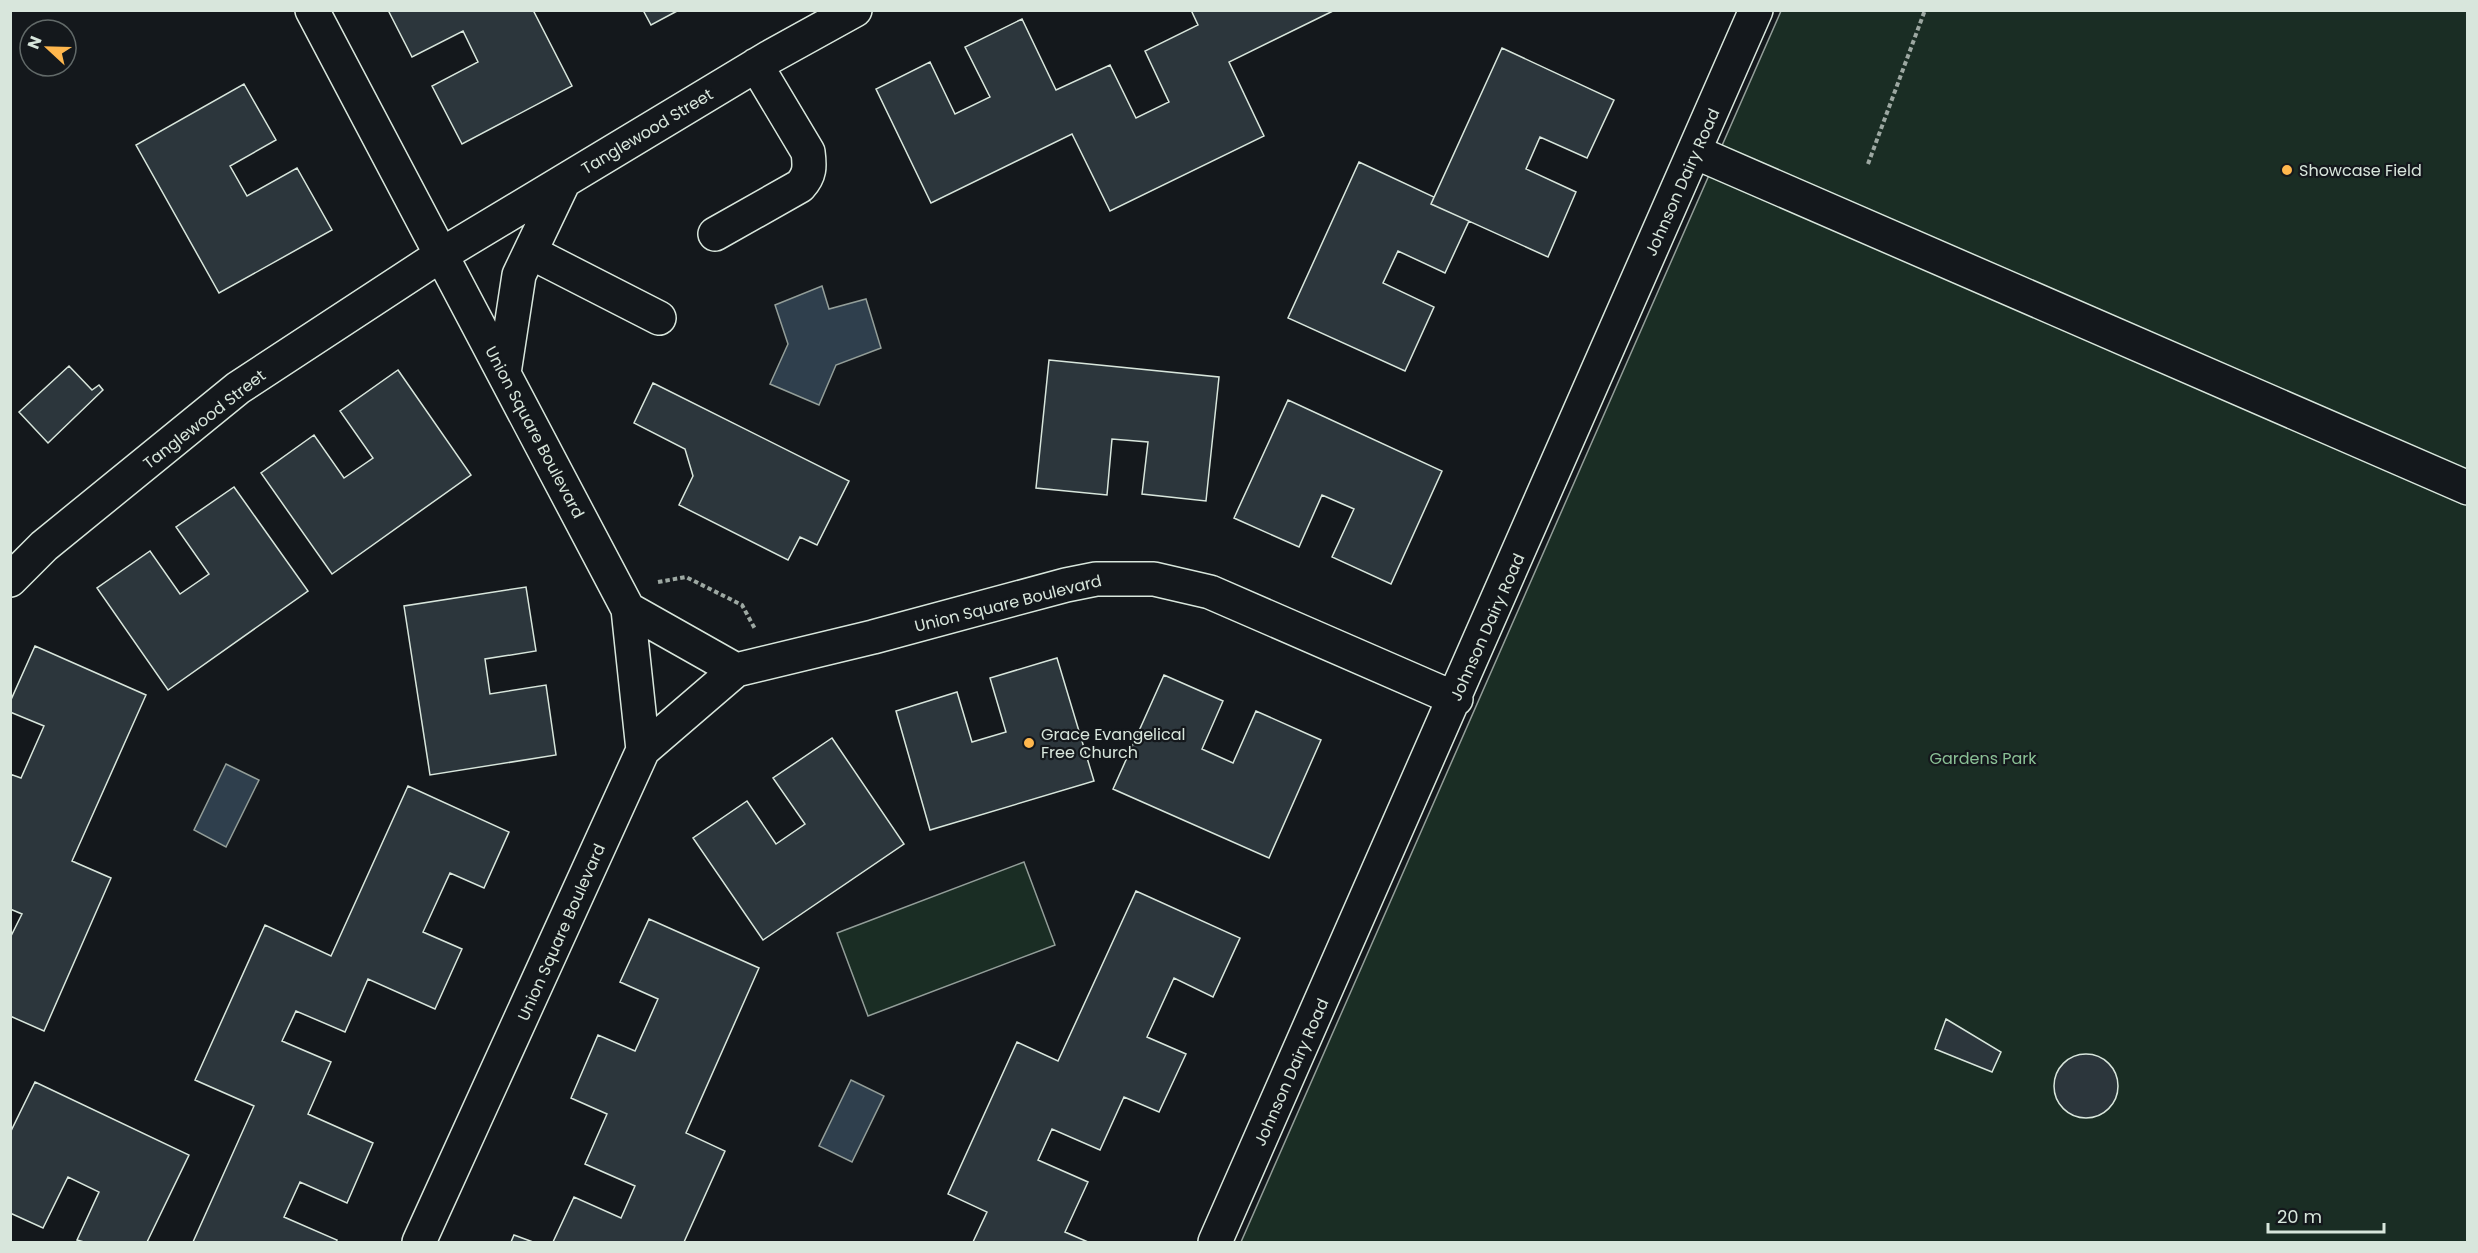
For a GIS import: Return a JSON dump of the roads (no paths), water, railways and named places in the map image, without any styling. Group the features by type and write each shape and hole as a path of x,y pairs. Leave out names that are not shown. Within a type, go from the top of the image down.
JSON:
{"street":[{"path":"312,10 441,255"},
{"name":"Tanglewood Street","path":"10,580 44,546 238,388 441,255 756,65 855,10"},
{"name":"Johnson Dairy Road","path":"1215,1242 1456,699 1756,10"},
{"path":"716,234 800,186 808,177 810,166 808,152 756,65"},
{"path":"1695,152 2468,488"},
{"path":"504,373 519,275 564,181"},
{"path":"530,252 659,318"},
{"name":"Union Square Boulevard","path":"420,1242 644,750 623,600 441,255"},
{"name":"Union Square Boulevard","path":"736,670 873,637 1066,585 1096,579 1154,579 1210,592 1456,699"},
{"path":"623,600 736,670 644,750"}],"water":[{"path":"822,286 829,309 866,299 881,348 836,365 819,405 770,384 788,344 775,305"},
{"path":"226,764 259,780 226,847 194,830"},
{"path":"851,1080 884,1096 852,1162 819,1146"}],"place":[{"name":"Showcase Field","path":"2287,170"},
{"name":"Grace Evangelical Free Church","path":"1029,743"}],"park label":[{"name":"Gardens Park","path":"1983,758"}]}
